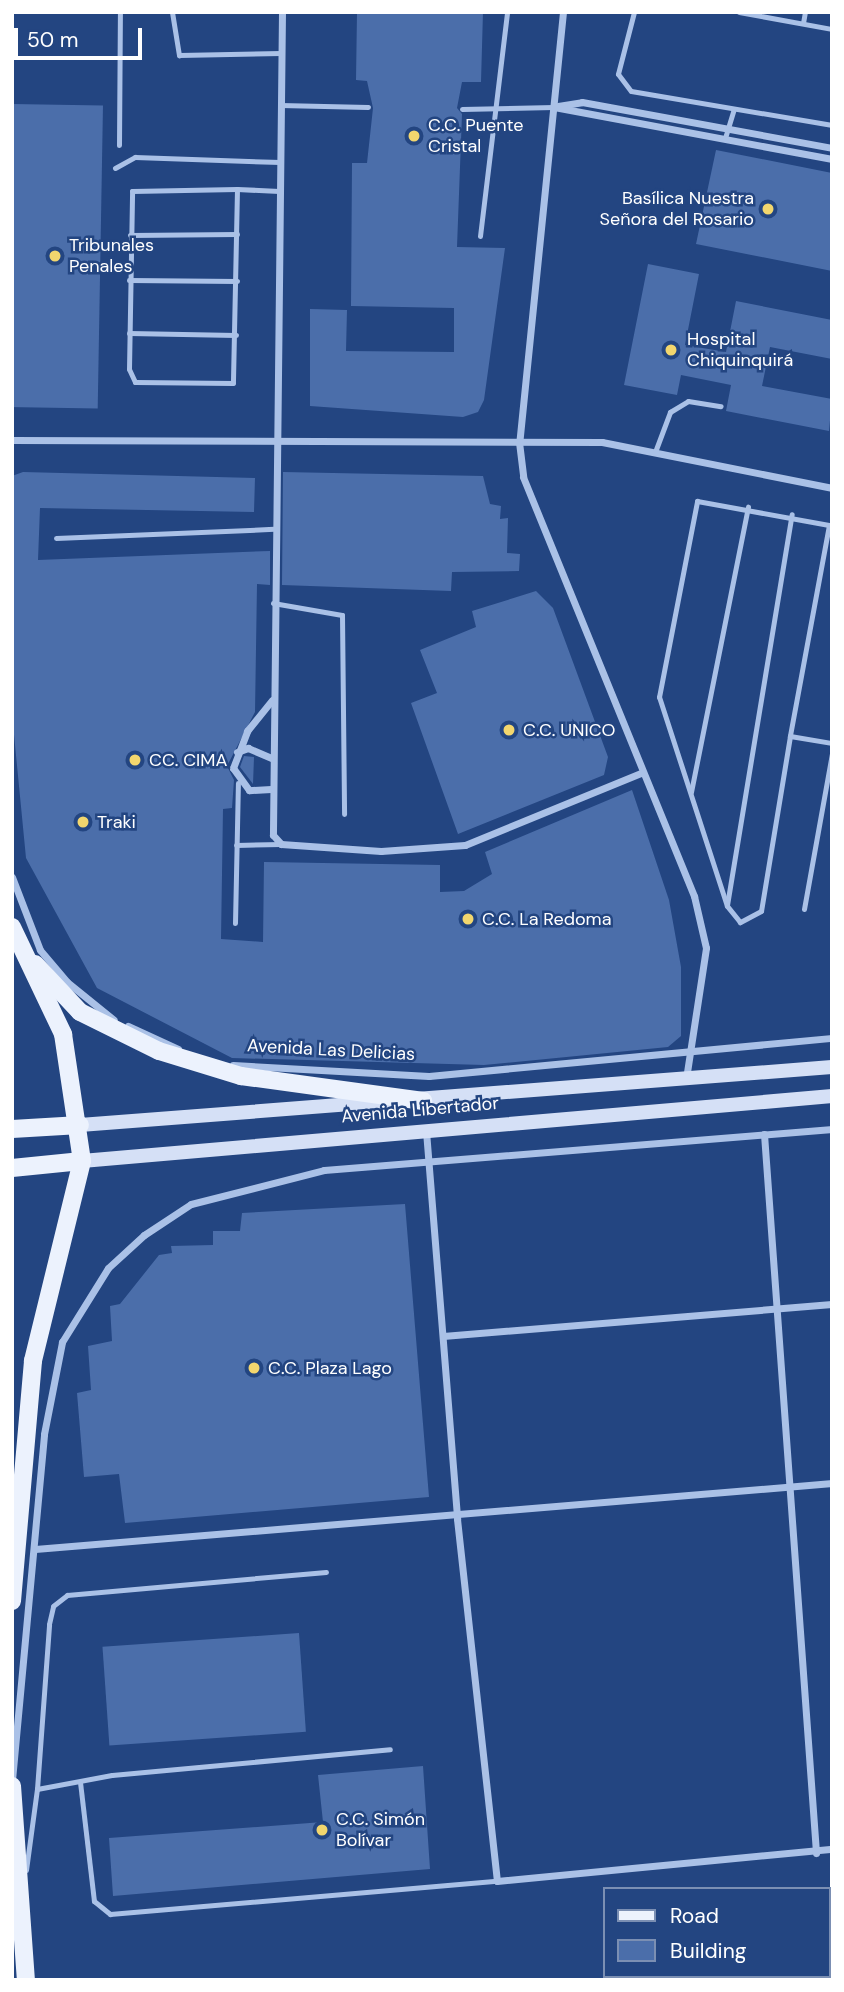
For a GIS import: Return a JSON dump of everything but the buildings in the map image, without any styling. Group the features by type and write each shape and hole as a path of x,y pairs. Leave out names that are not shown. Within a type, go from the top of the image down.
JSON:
{"main road":[{"path":"12,927 63,1034 80,1125 82,1161 33,1362 12,1601"},
{"path":"27,956 79,1012 159,1051 241,1076 423,1101"},
{"name":"Avenida Libertador","path":"12,1129 423,1101 832,1067"},
{"name":"Avenida Libertador","path":"12,1168 832,1096"},
{"path":"12,1786 25,1973"}],"street":[{"path":"282,12 271,828 281,844 381,851 465,845 643,772"},
{"path":"564,12 519,442 523,477 694,896 706,948 686,1078"},
{"path":"554,107 582,102 832,148"},
{"path":"554,107 832,159"},
{"path":"12,440 602,442 832,488"},
{"path":"271,789 249,790 238,783 237,752 272,700"},
{"path":"237,752 248,748 272,758"},
{"name":"Avenida Las Delicias","path":"12,877 40,950 67,982 112,1019 176,1048 243,1067 429,1076 832,1038"},
{"path":"12,1780 42,1475 62,1342 108,1268 144,1235 191,1204 252,1185 324,1170 832,1129"},
{"path":"426,1131 457,1519 497,1881 816,1853 832,1849"},
{"path":"764,1135 775,1309 794,1487 816,1853"},
{"path":"443,1336 832,1304"},
{"path":"35,1549 457,1519 832,1483"}],"lane":[{"path":"119,145 120,12"},
{"path":"172,12 178,55 281,53"},
{"path":"480,236 507,12"},
{"path":"634,12 622,84 631,91 832,125"},
{"path":"739,12 832,29"},
{"path":"803,23 805,12"},
{"path":"280,105 368,107"},
{"path":"462,109 554,107"},
{"path":"725,138 734,109"},
{"path":"115,168 135,157 279,162"},
{"path":"237,189 236,377 227,387 135,382 129,333 130,195 137,189 237,189 279,191"},
{"path":"130,235 237,234"},
{"path":"130,280 237,281"},
{"path":"129,333 236,335"},
{"path":"655,452 670,412 688,401 720,406"},
{"path":"704,499 792,514 829,525 761,911 740,922 727,906 659,697 693,506 704,499"},
{"path":"690,795 748,507"},
{"path":"727,906 792,514"},
{"path":"56,538 274,529"},
{"path":"273,603 342,615 344,814"},
{"path":"790,736 832,743"},
{"path":"804,909 832,754"},
{"path":"235,923 238,783"},
{"path":"236,845 281,844"},
{"path":"20,1908 37,1789 49,1624 53,1606 67,1595 326,1572"},
{"path":"37,1789 80,1782 390,1749"},
{"path":"80,1782 94,1901 110,1914 497,1881"}],"place":[{"name":"C.C. Puente Cristal","path":"414,136"},
{"name":"Basílica Nuestra Señora del Rosario","path":"768,209"},
{"name":"Tribunales Penales","path":"55,256"},
{"name":"Hospital Chiquinquirá","path":"671,350"},
{"name":"C.C. UNICO","path":"509,730"},
{"name":"CC. CIMA","path":"135,760"},
{"name":"Traki","path":"83,822"},
{"name":"C.C. La Redoma","path":"468,919"},
{"name":"C.C. Plaza Lago","path":"254,1368"},
{"name":"C.C. Simón Bolívar","path":"322,1830"}]}
